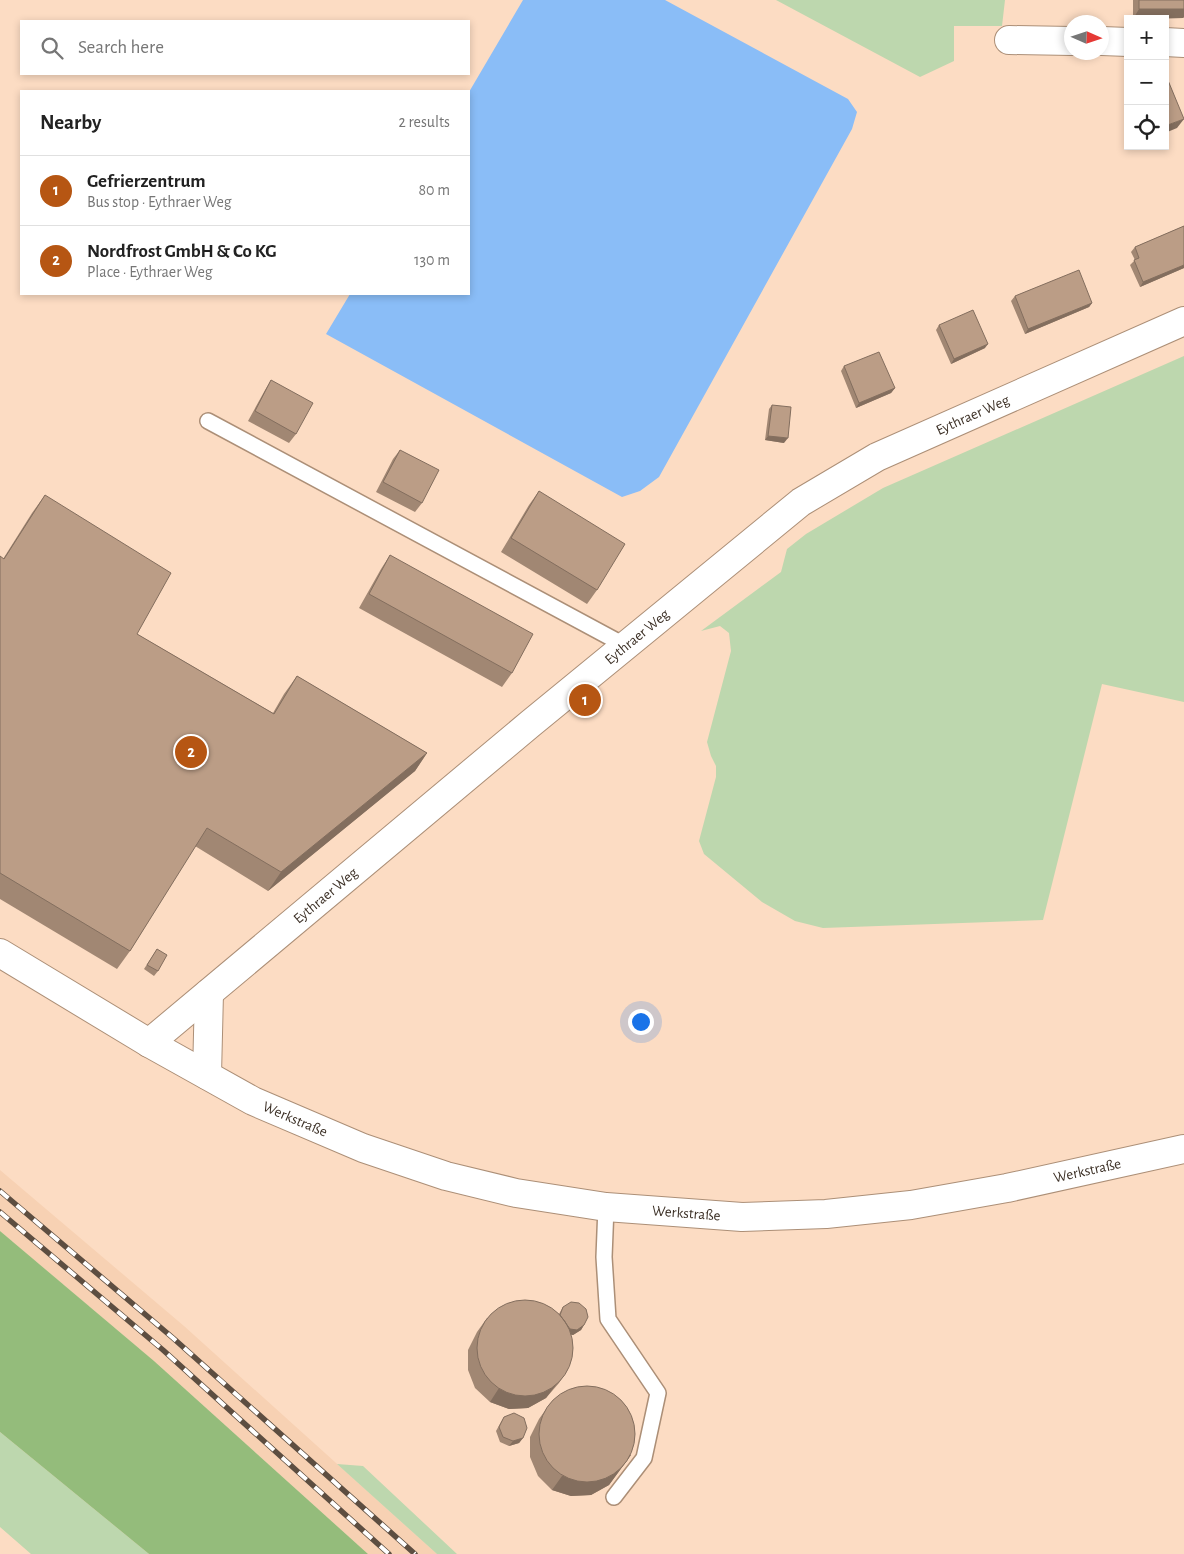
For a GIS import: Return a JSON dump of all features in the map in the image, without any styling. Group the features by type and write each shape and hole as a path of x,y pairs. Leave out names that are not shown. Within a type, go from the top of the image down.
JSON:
{"street":[{"path":"1009,40 1064,41"},
{"path":"1109,41 1124,42"},
{"path":"1169,42 1184,42"},
{"name":"Eythraer Weg","path":"149,1043 801,502 877,457 1184,321"},
{"name":"Werkstraße","path":"0,953 149,1043 253,1101 363,1148 446,1176 516,1193 606,1207 742,1217 826,1214 911,1205 1007,1188 1184,1149"},
{"path":"207,1075 209,993"}],"lane":[{"path":"208,421 626,646"},
{"path":"606,1207 604,1257 608,1319 658,1393 644,1458 614,1497"}],"shaded area":[{"path":"0,1170 184,1326 437,1554 368,1554 154,1361 0,1231"}],"green space":[{"path":"776,0 1005,0 1002,26 954,26 954,61 920,77"},
{"path":"1184,356 1184,702 1102,684 1043,920 823,928 795,921 762,902 704,854 699,841 716,777 716,766 707,742 731,651 729,633 720,626 701,631 781,572 787,549 806,534 883,488"},
{"path":"0,1231 154,1361 368,1554 149,1554 0,1432"},
{"path":"0,1432 149,1554 31,1554 0,1527"},
{"path":"337,1464 363,1466 457,1554 437,1554"}],"water":[{"path":"523,0 665,0 848,99 857,112 852,129 659,477 640,491 622,497 326,334 349,295 470,295 470,90"}],"building":[{"path":"1139,0 1184,0 1184,9 1139,9"},
{"path":"1169,83 1184,119 1169,125"},
{"path":"1184,226 1184,265 1143,282 1134,260 1139,258 1135,247"},
{"path":"1079,270 1092,303 1028,329 1015,296"},
{"path":"973,310 988,344 954,359 939,325"},
{"path":"879,352 895,388 859,403 844,366"},
{"path":"271,380 313,403 296,434 255,411"},
{"path":"772,405 791,407 788,438 768,436"},
{"path":"400,450 439,470 422,503 383,482"},
{"path":"539,491 625,544 597,590 511,538"},
{"path":"45,495 171,573 137,634 274,714 297,676 427,753 281,872 207,828 130,951 0,873 0,556 4,559"},
{"path":"390,555 533,634 512,673 369,594"},
{"path":"157,949 167,955 158,971 147,965"},
{"path":"525,1300 543,1304 559,1314 569,1330 573,1348 569,1366 559,1382 543,1392 525,1396 507,1392 491,1382 481,1366 477,1348 481,1330 491,1314 507,1304"},
{"path":"571,1302 579,1303 586,1309 588,1317 584,1325 577,1330 570,1329 560,1315 563,1307"},
{"path":"587,1386 605,1390 621,1400 631,1416 635,1434 631,1452 621,1468 605,1478 587,1482 569,1478 553,1468 543,1452 539,1434 543,1416 553,1400 569,1390"},
{"path":"514,1413 524,1418 527,1428 523,1438 513,1441 503,1437 499,1427 504,1417"}],"railway":[{"path":"0,1191 173,1338 415,1554"},
{"path":"0,1212 163,1350 389,1554"}],"place":[{"name":"Gefrierzentrum","path":"585,700"},
{"name":"Nordfrost GmbH & Co KG","path":"191,752"}]}
